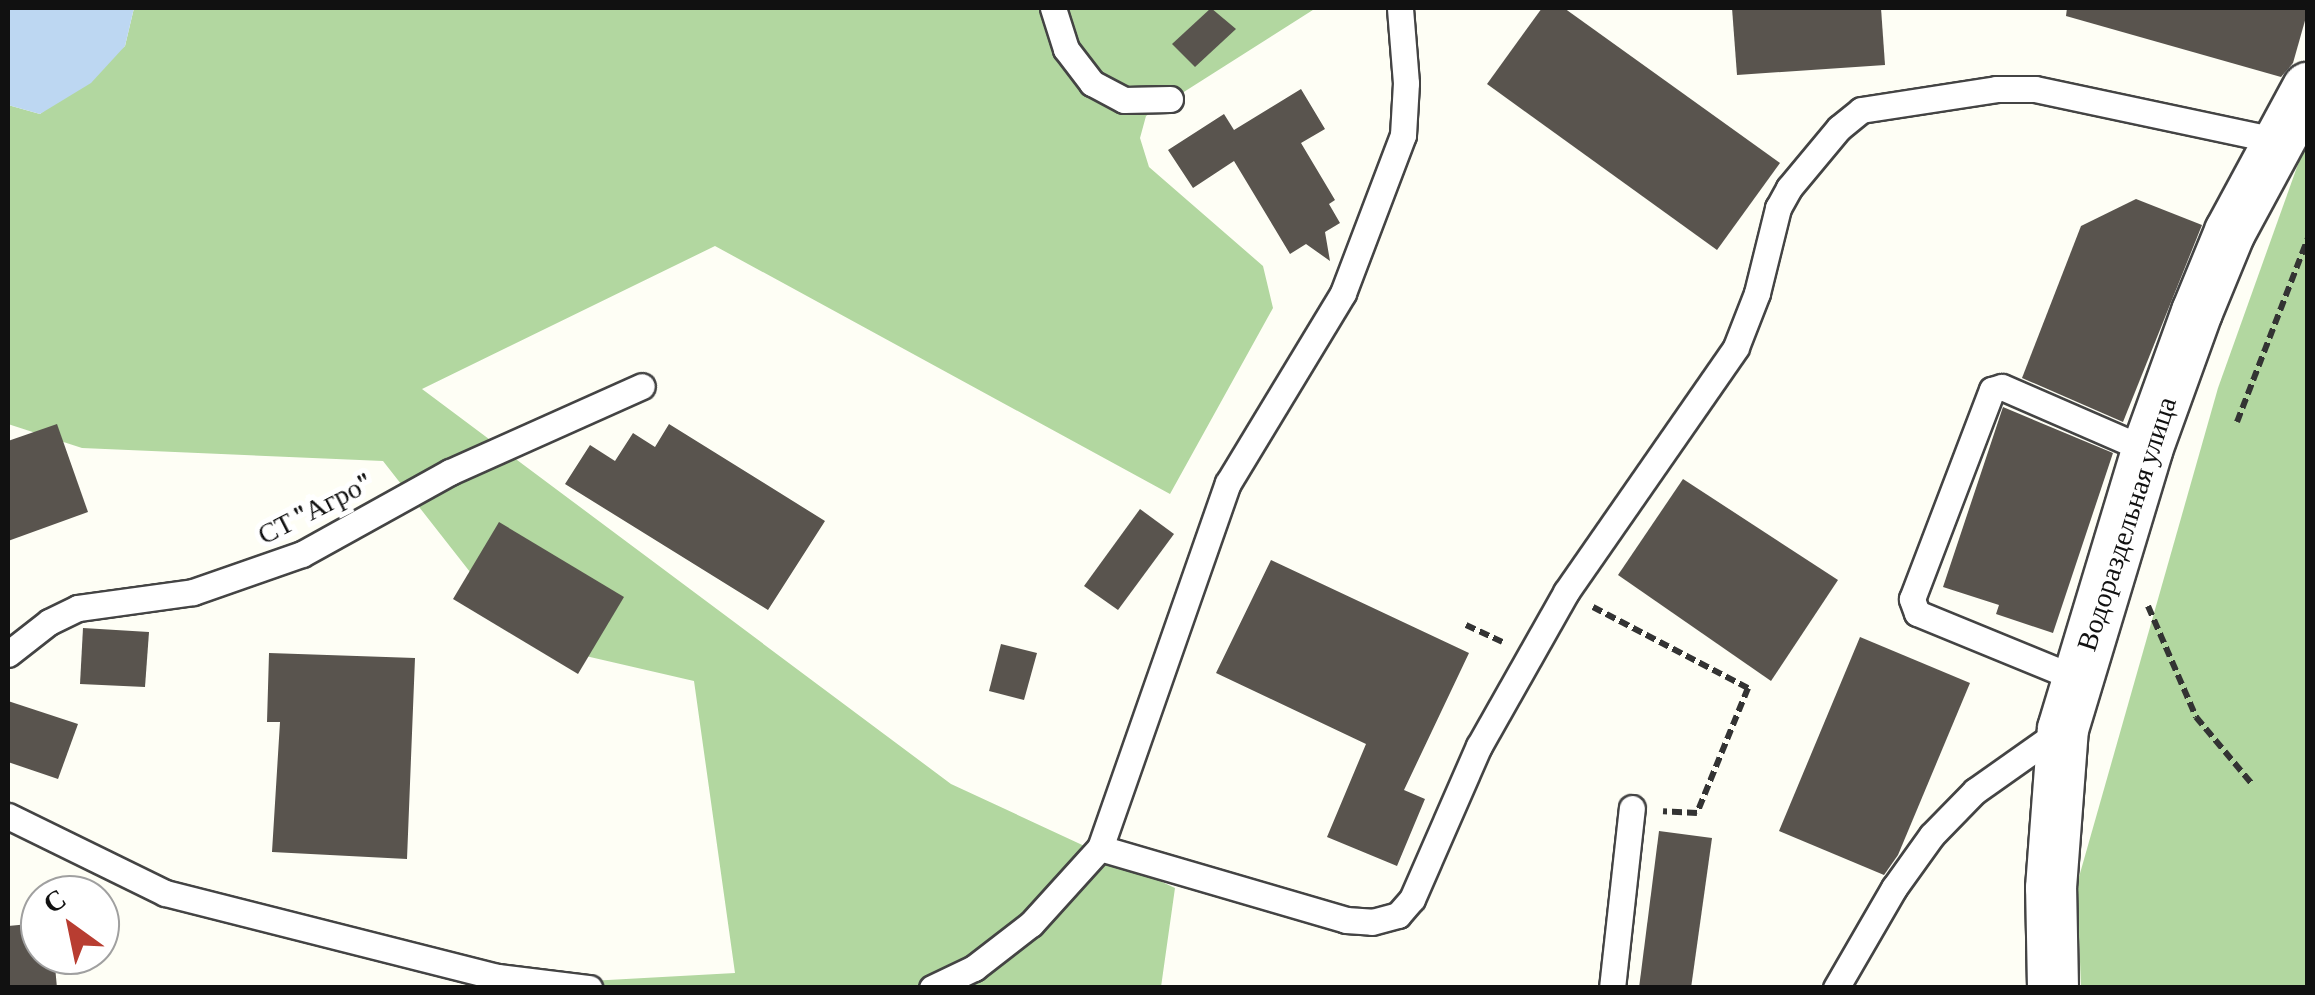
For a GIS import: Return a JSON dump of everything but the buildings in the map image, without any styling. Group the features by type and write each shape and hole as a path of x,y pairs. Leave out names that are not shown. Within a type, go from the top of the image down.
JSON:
{"street":[{"name":"Водораздельная улица","path":"2054,988 2051,888 2063,729 2148,450 2230,232 2308,88"}],"lane":[{"path":"1052,8 1066,49 1092,83 1124,100 1170,99"},
{"path":"932,988 974,968 1031,924 1100,848 1157,675 1188,603 1228,483 1343,294 1404,134 1406,83 1400,8"},
{"path":"1100,848 1346,920 1372,922 1398,915 1412,898 1479,746 1566,592 1736,347 1757,293 1778,208 1789,188 1839,128 1862,110 1979,91 2036,88 2279,141"},
{"name":"СТ \"Агро\"","path":"8,654 50,622 78,608 193,592 302,554 450,472 642,386"},
{"path":"2078,679 1917,613 1912,599 1992,390 2002,387 2148,450"},
{"path":"1836,988 1932,835 1976,792 2063,729"},
{"path":"1612,988 1632,808"},
{"path":"8,816 165,893 498,977 588,988"}],"path":[{"path":"2237,422 2308,238"},
{"path":"2120,540 2196,717 2252,784"},
{"path":"1566,592 1748,688 1697,813"}],"green space":[{"path":"134,8 1316,8 1146,116 1140,138 1149,167 1263,266 1273,308 1170,494 715,246 422,389 951,784 1175,888 1161,987 480,987 735,973 694,681 525,642 383,461 82,448 8,424 8,105 40,114 125,46"},
{"path":"2307,139 2307,987 2081,987 2077,884 2218,388"}],"water":[{"path":"8,8 134,8 125,46 91,83 40,114 8,105"}]}
